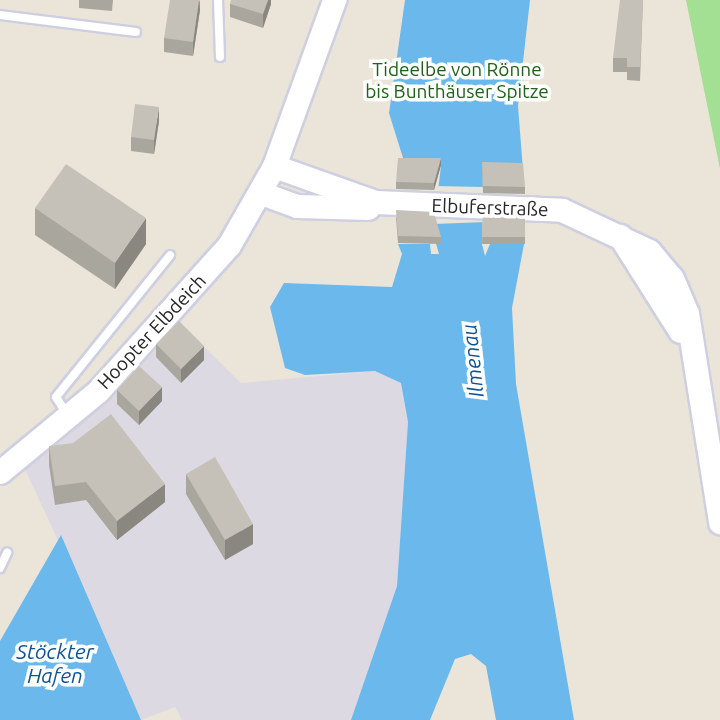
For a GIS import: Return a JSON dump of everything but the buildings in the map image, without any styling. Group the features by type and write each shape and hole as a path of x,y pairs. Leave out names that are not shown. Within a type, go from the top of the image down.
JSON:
{"street":[{"name":"Hoopter Elbdeich","path":"0,472 69,416 202,279 261,193 274,166 334,0"},
{"name":"Elbuferstraße","path":"274,166 353,197 396,205"},
{"name":"Elbuferstraße","path":"261,193 313,208 396,205 525,207 579,215 620,236 664,298 696,375 720,522"}],"lane":[{"path":"218,0 220,57"},
{"path":"0,15 136,32"},
{"path":"69,416 56,397 170,255"},
{"path":"0,568 7,554"}],"shaded area":[{"path":"181,324 241,383 375,371 401,382 408,422 397,586 351,720 182,720 175,707 141,720 23,465 109,397"}],"green space":[{"path":"686,0 720,0 720,169"}],"water":[{"name":"Ilmenau","path":"405,0 530,0 518,106 523,170 483,162 482,244 485,256 490,244 524,244 512,308 516,384 574,720 496,720 486,666 471,654 455,659 430,720 351,720 397,586 408,422 401,383 375,371 305,375 285,368 270,307 284,283 392,287 402,254 398,244 430,244 431,254 439,254 433,233 441,166 403,158 389,113"},
{"name":"Stöckter Hafen","path":"61,535 141,720 0,720 0,641"}],"pier":[{"path":"434,186 483,187 486,222 434,224"}],"park label":[{"name":"Tideelbe von Rönne bis Bunthäuser Spitze","path":"457,81"}]}
